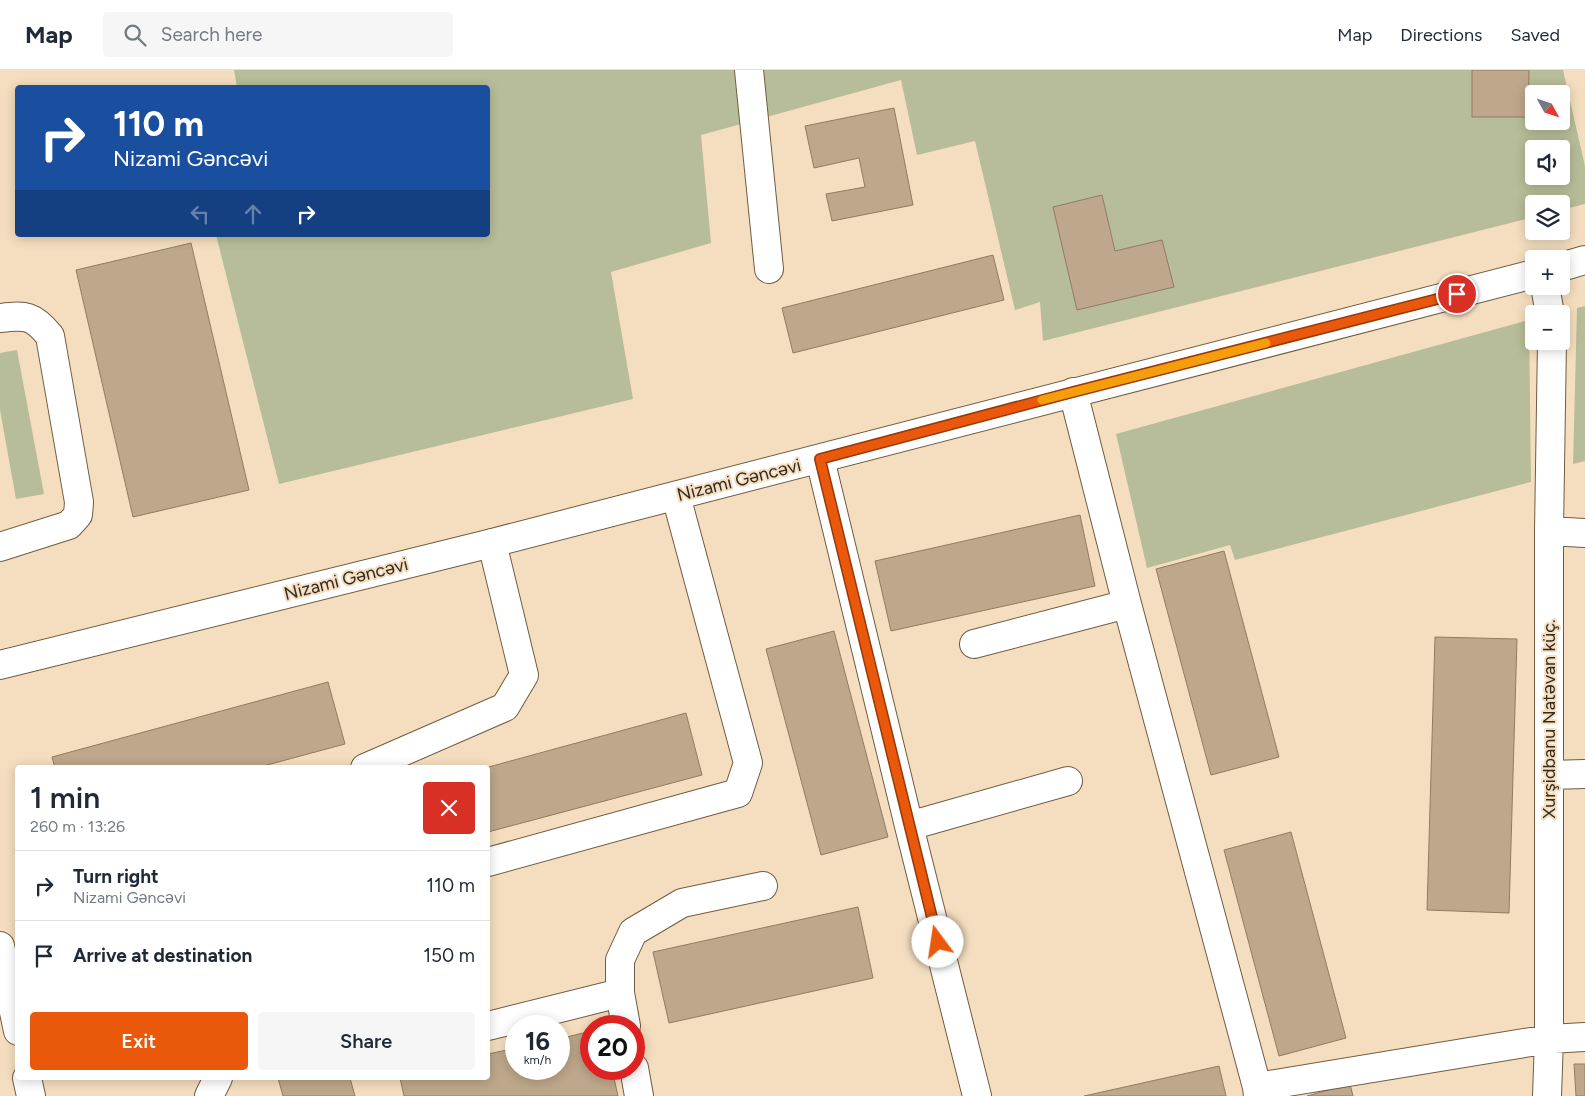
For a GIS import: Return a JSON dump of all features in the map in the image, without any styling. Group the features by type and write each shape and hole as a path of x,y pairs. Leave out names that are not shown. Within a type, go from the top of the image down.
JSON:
{"main road":[{"path":"749,70 769,269"},
{"path":"1570,264 1585,260"},
{"name":"Nizami Gəncəvi","path":"0,665 492,543 1525,276"},
{"path":"0,318 21,316 39,323 50,336 79,502 78,515 69,525 0,546"},
{"name":"Xurşidbanu Natəvan küç.","path":"1547,1096 1549,1039 1549,531 1552,350"},
{"path":"1073,392 1127,604 1258,1091 1549,1039 1585,1037"},
{"path":"820,459 977,1096"},
{"path":"490,861 738,793 748,763 676,496"},
{"path":"1549,531 1585,533"},
{"path":"373,765 506,706 524,675 492,543"},
{"path":"974,644 1127,604"},
{"path":"1549,774 1585,774"},
{"path":"909,826 1068,781"},
{"path":"624,1015 620,993 620,960 634,932 682,903 763,886"},
{"path":"0,946 15,1016"},
{"path":"490,1026 620,993"},
{"path":"27,1080 31,1096"},
{"path":"209,1096 217,1080"},
{"path":"636,1080 639,1096"}],"green space":[{"path":"234,70 1563,70 1566,85 1525,85 1525,130 1570,130 1570,101 1585,166 1585,204 1570,208 1570,195 1525,195 1525,219 1043,341 1040,302 1015,310 975,141 917,155 901,80 701,135 711,243 611,272 633,399 279,484 217,237 490,237 490,85 237,85"},
{"path":"1585,306 1585,461 1573,464 1577,308"},
{"path":"1525,321 1525,350 1529,350 1531,482 1235,560 1230,545 1147,568 1116,434"},
{"path":"17,350 44,494 16,499 0,410 0,353"}],"building":[{"path":"1472,70 1529,70 1529,85 1525,85 1525,117 1472,117"},
{"path":"894,108 913,205 832,221 826,194 865,187 859,158 814,168 805,126"},
{"path":"1102,195 1115,251 1162,240 1174,287 1077,310 1053,207"},
{"path":"191,243 249,490 133,517 76,270"},
{"path":"993,255 1004,300 793,353 782,308"},
{"path":"1080,515 1095,586 891,631 875,561"},
{"path":"1224,551 1279,757 1211,775 1156,569"},
{"path":"834,631 888,837 821,855 766,649"},
{"path":"1435,637 1517,639 1509,913 1427,910"},
{"path":"328,682 345,744 267,765 54,765 52,757"},
{"path":"686,713 702,775 490,831 490,767"},
{"path":"1291,832 1346,1038 1279,1056 1224,850"},
{"path":"858,907 873,978 669,1023 653,952"},
{"path":"580,1034 580,1080 614,1080 618,1096 404,1096 400,1080 490,1080 490,1054 505,1050 505,1080 570,1080 570,1036"},
{"path":"1574,1064 1585,1064 1585,1096 1576,1096"},
{"path":"1219,1066 1226,1096 1084,1096"},
{"path":"279,1080 351,1080 355,1096 283,1096"},
{"path":"1350,1084 1353,1096 1307,1096"}],"slow traffic":[{"path":"1042,400 1266,343"}],"route":[{"path":"938,942 820,459 1457,294"}]}
